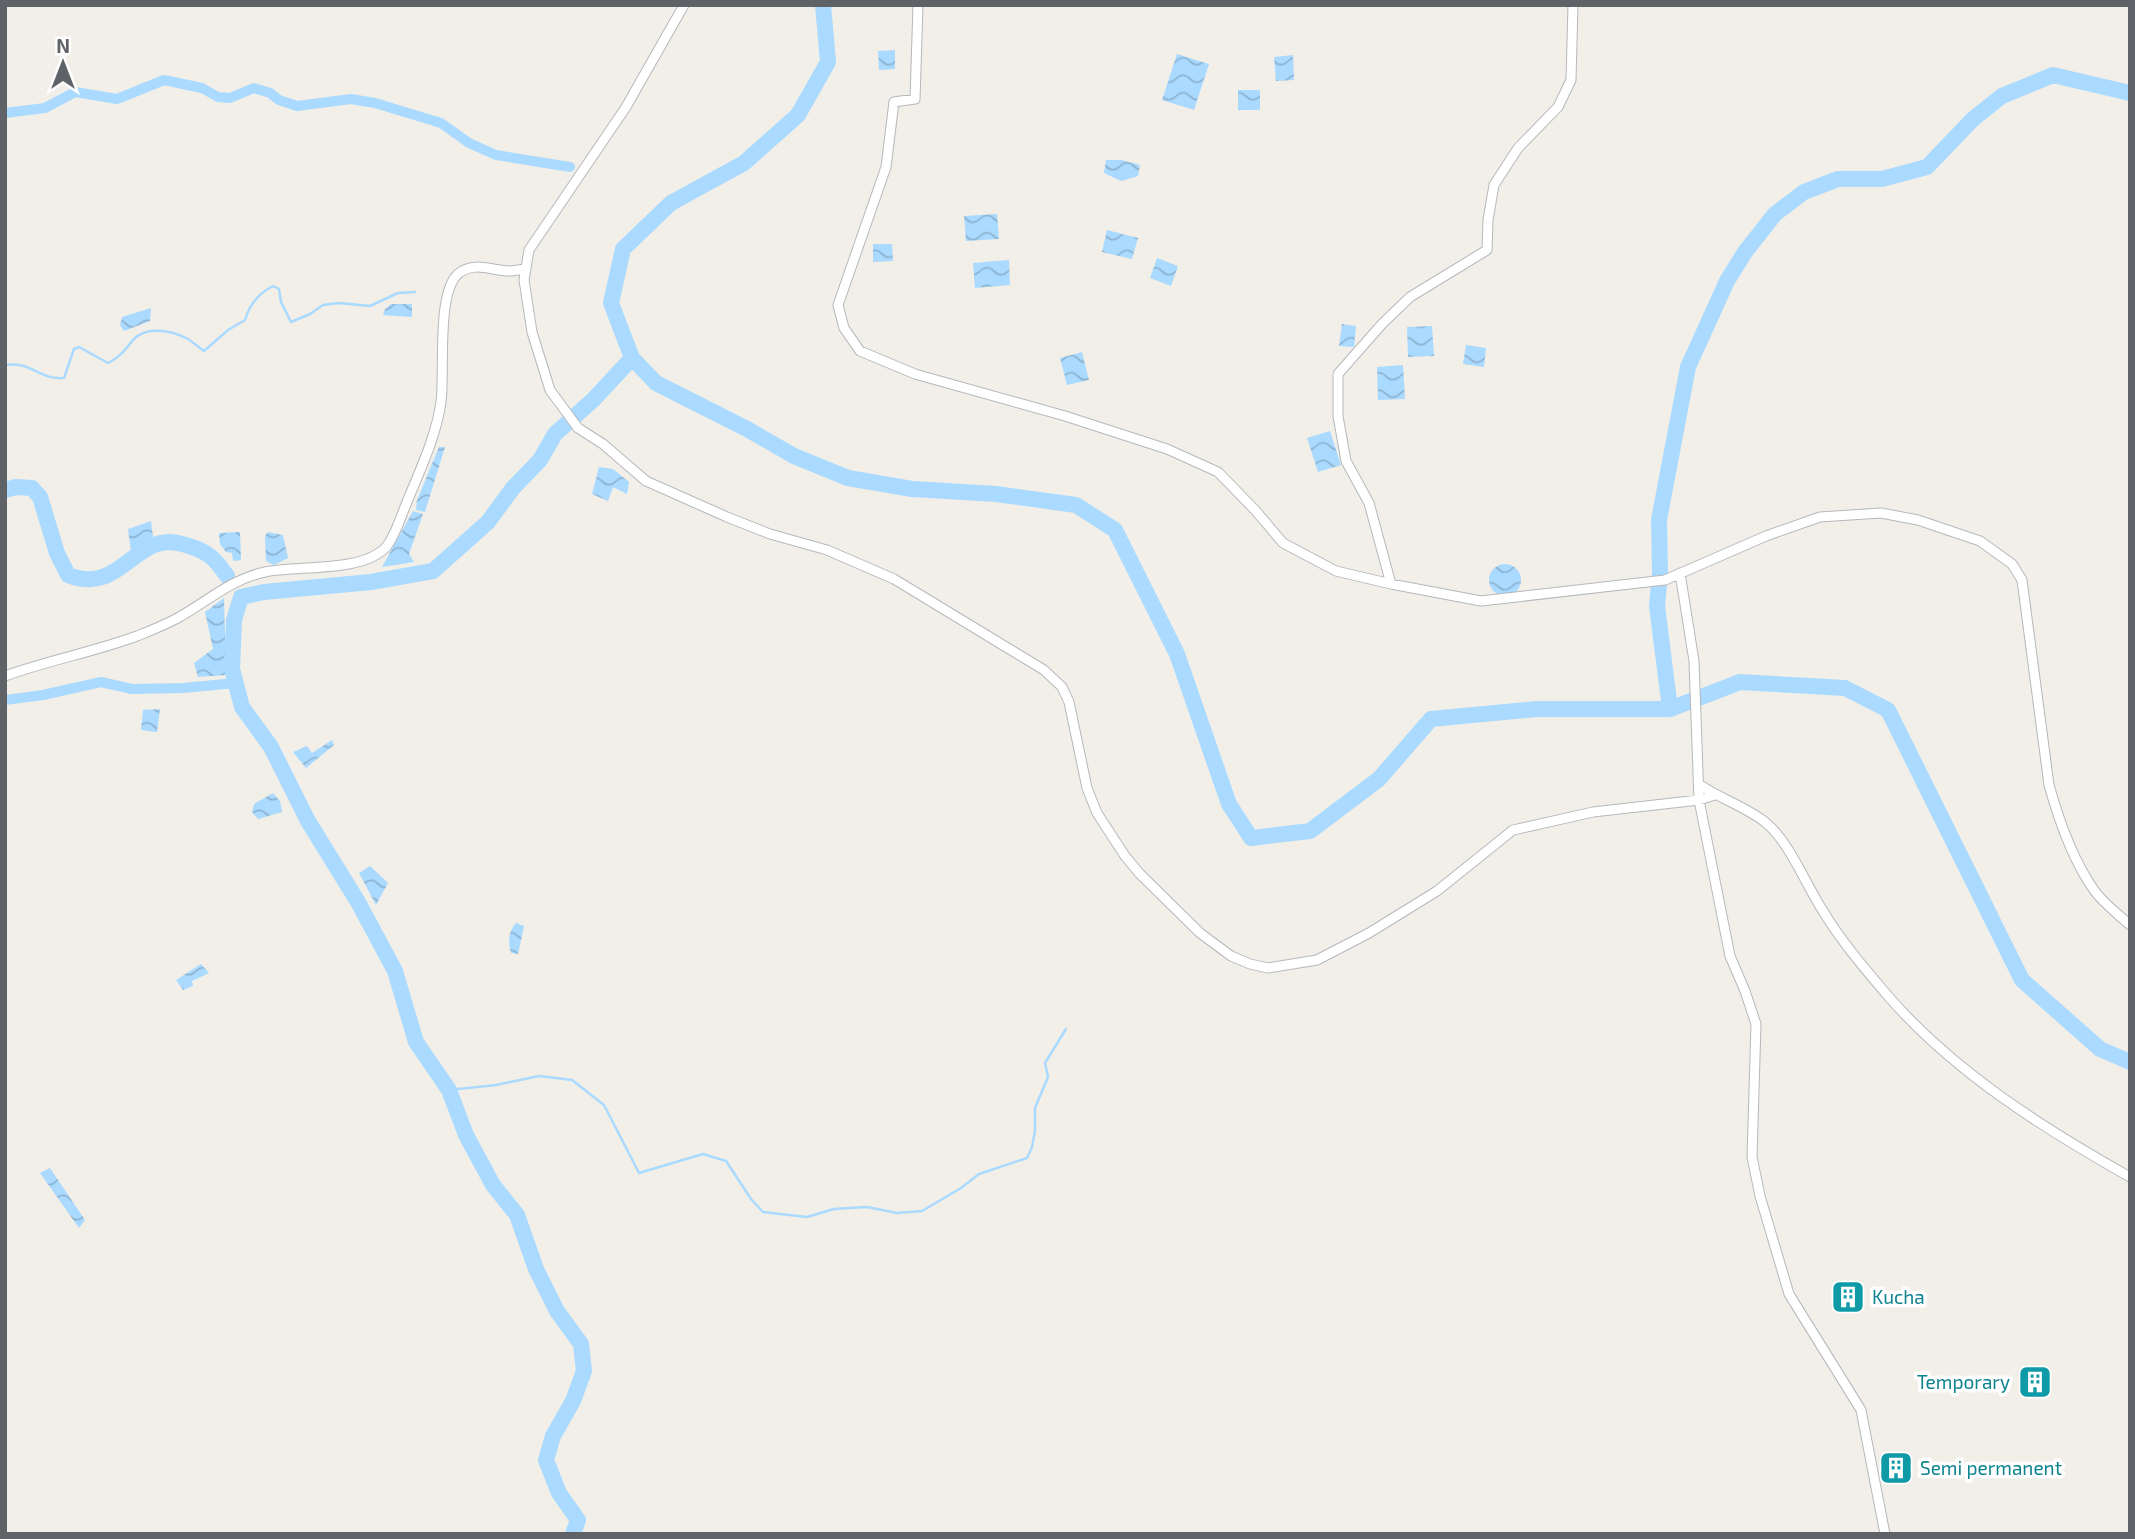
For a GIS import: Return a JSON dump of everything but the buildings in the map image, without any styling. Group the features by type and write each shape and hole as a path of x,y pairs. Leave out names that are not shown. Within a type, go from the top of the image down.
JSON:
{"street":[{"path":"684,5 626,107 529,250 524,280 532,332 550,390 578,428 603,444 646,481 770,534 827,550 894,579 1044,670 1062,687 1069,702 1087,788 1097,813 1140,874 1200,933 1231,956 1250,964 1268,968 1317,960 1369,933 1437,891 1513,830 1593,812 1699,800 1715,795"},
{"path":"918,5 915,99 894,102 886,167 838,304 844,328 860,351 915,374 1065,416 1167,449 1218,472 1283,543 1336,571 1481,601 1665,580 1766,536 1820,517 1881,513 1918,520 1980,541 2012,564 2022,580 2049,785 2058,817 2075,858 2095,892 2130,925"},
{"path":"1391,584 1369,503 1346,461 1338,416 1338,374 1410,297 1487,250 1488,220 1494,185 1518,148 1558,107 1571,80 1573,5"},
{"path":"5,676 137,636 180,617 242,578 266,571 351,563 372,558 387,546 433,435 441,404 444,307 450,285 457,274 471,266 509,271 526,268"},
{"path":"1680,573 1694,661 1699,800 1730,956 1756,1024 1752,1157 1760,1196 1789,1294 1861,1410 1885,1534"},
{"path":"1700,785 1766,823 1780,840 1824,913 1856,957 1890,998 1938,1045 1975,1078 2130,1177"}],"water":[{"path":"895,50 895,69 879,70 878,51"},
{"path":"1177,54 1209,64 1194,110 1162,100"},
{"path":"1293,55 1294,80 1276,81 1274,57"},
{"path":"1238,90 1260,90 1260,110 1238,110"},
{"path":"1106,160 1122,160 1140,165 1138,176 1121,181 1104,173"},
{"path":"997,214 999,239 966,241 964,216"},
{"path":"1107,230 1138,238 1132,259 1102,252"},
{"path":"873,244 892,244 893,261 873,262"},
{"path":"1157,258 1178,266 1171,286 1150,278"},
{"path":"1009,260 1010,285 975,288 973,263"},
{"path":"391,304 412,304 412,317 383,315"},
{"path":"151,308 150,321 124,331 120,325 122,317"},
{"path":"1342,324 1356,326 1354,347 1339,346"},
{"path":"1432,326 1434,356 1408,357 1407,327"},
{"path":"1466,345 1486,348 1484,367 1463,364"},
{"path":"1082,352 1089,380 1067,385 1060,358"},
{"path":"1403,365 1405,399 1378,400 1377,367"},
{"path":"1330,431 1341,465 1318,472 1307,438"},
{"path":"439,447 445,447 425,512 416,510 417,500"},
{"path":"599,467 613,469 629,482 627,494 613,487 608,501 592,494"},
{"path":"413,511 423,514 409,554 414,562 382,567"},
{"path":"151,521 153,537 131,552 128,529"},
{"path":"240,532 241,560 233,561 232,553 226,552 220,544 219,533"},
{"path":"268,532 283,535 288,558 274,565 266,561 265,536"},
{"path":"1505,564 1516,569 1521,580 1516,591 1505,596 1494,591 1489,580 1494,569"},
{"path":"224,598 226,675 198,677 194,663 213,649 205,612"},
{"path":"160,709 157,732 141,730 143,710"},
{"path":"332,740 334,745 306,768 293,752 307,746 312,753"},
{"path":"273,793 280,801 282,812 258,819 252,812 254,804"},
{"path":"370,866 388,883 376,905 359,873"},
{"path":"516,923 524,926 518,954 511,953 509,945 510,934"},
{"path":"201,964 209,973 192,981 193,986 183,990 176,980"},
{"path":"50,1168 85,1220 79,1228 40,1173"}],"waterway":[{"path":"823,5 828,62 798,115 744,163 671,203 623,249 611,303 632,358 656,383 794,456 848,478 912,489 996,494 1076,505 1115,530 1177,654 1229,804 1251,838 1310,831 1379,779 1431,719 1537,709 1670,709 1740,682 1845,688 1888,710 2022,980 2100,1049 2130,1062"},
{"path":"1670,709 1657,606 1660,573 1659,520 1688,367 1727,281 1745,252 1775,214 1804,192 1838,179 1882,179 1927,167 1973,119 2002,96 2053,75 2130,93"},
{"path":"5,113 45,108 75,92 117,99 164,80 202,88 218,97 230,98 254,88 297,106 351,99 375,103 441,123 469,143 496,155 570,167"},
{"path":"5,365 14,364 55,378 64,378 74,349 79,347 108,363 119,356 138,336 151,331 180,335 204,351 228,330 245,320 255,300 273,286 279,289 281,302 291,322 323,305 339,303 370,306 398,293 415,292"},
{"path":"573,1534 578,1520 559,1493 546,1460 553,1436 573,1401 584,1371 581,1344 557,1311 536,1269 517,1215 493,1185 466,1135 449,1090 416,1042 395,971 358,902 308,821 271,747 242,707 232,669 234,620 241,597 264,592 371,582 433,571 488,522 513,488 540,460 555,434 594,399 632,358"},
{"path":"5,490 16,487 32,488 40,497 57,553 68,575 85,579 99,578 155,545 168,542 202,551 215,561 227,576"},
{"path":"5,700 101,682 132,689 236,683"},
{"path":"449,1090 496,1085 539,1076 572,1080 604,1105 639,1173 703,1154 726,1161 763,1212 807,1217 834,1209 867,1207 897,1213 922,1211 979,1174 1027,1158 1035,1131 1035,1108 1048,1077 1045,1063 1066,1029"}],"place":[{"name":"Kucha","path":"1848,1297"},
{"name":"Temporary","path":"2035,1382"},
{"name":"Semi permanent","path":"1896,1468"}]}
